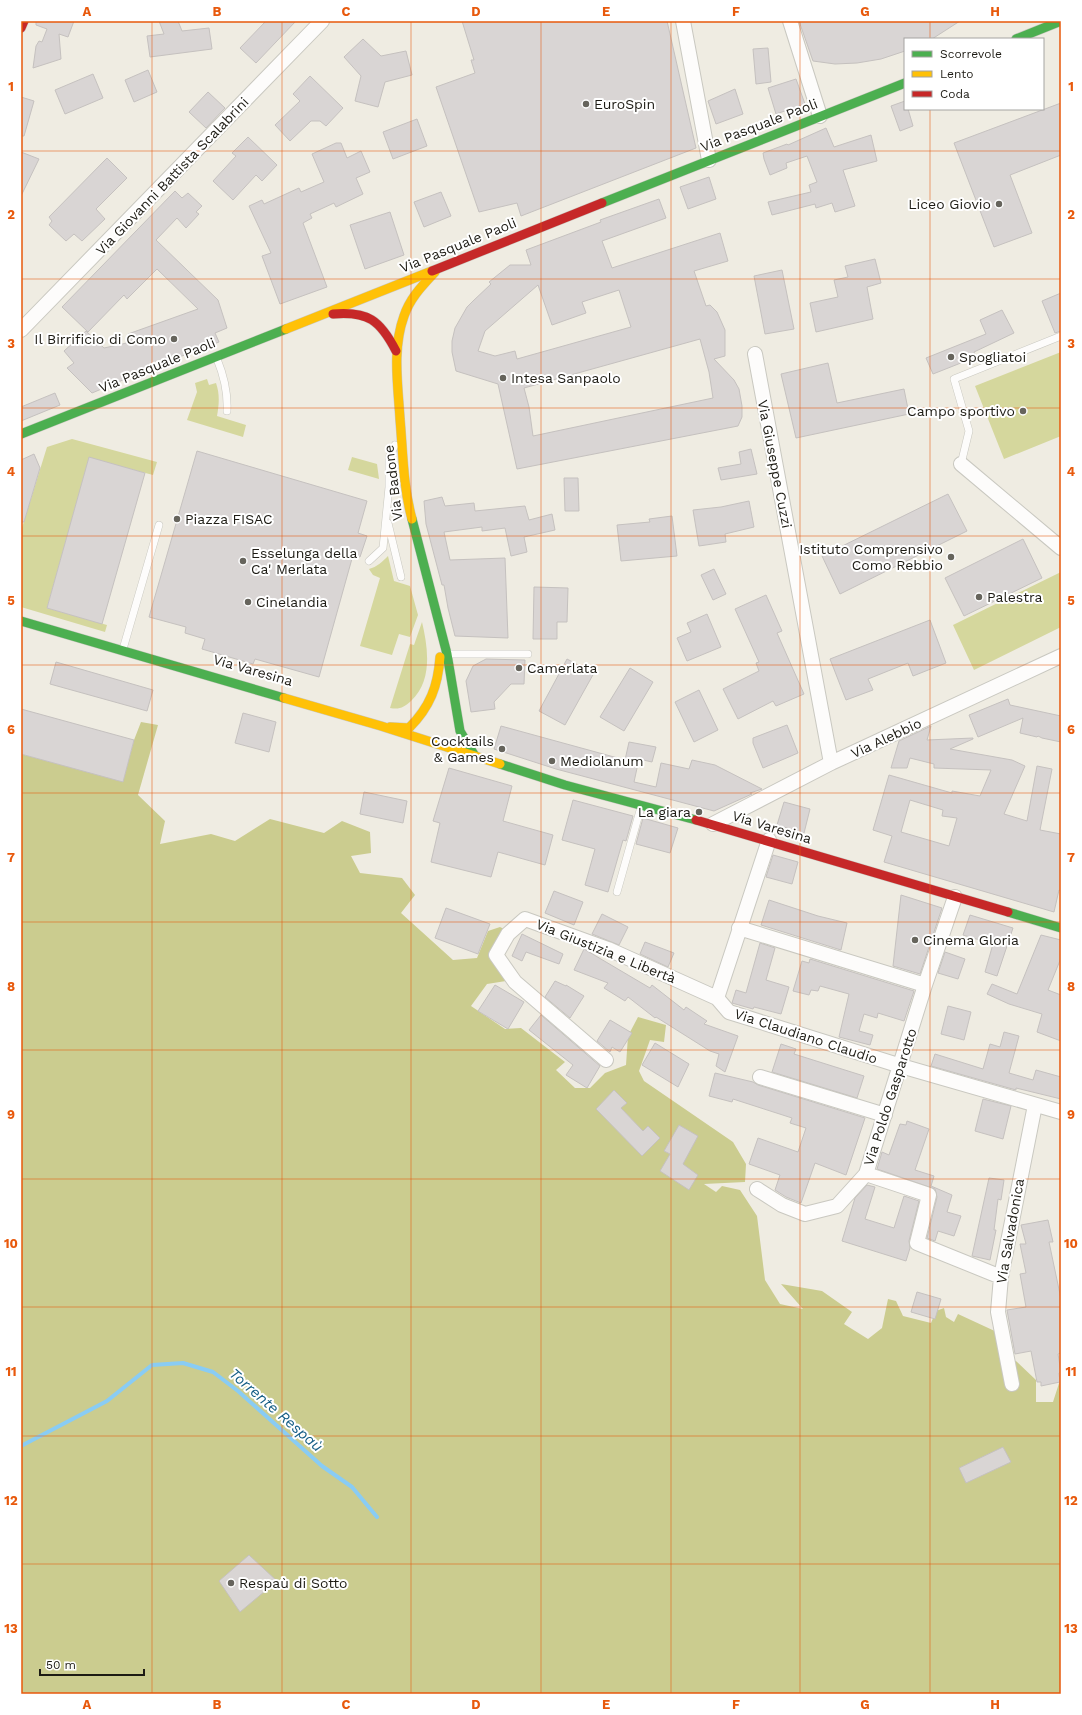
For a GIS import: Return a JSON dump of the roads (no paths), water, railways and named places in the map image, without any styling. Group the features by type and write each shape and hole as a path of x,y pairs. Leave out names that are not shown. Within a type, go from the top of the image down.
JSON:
{"main road":[{"path":"21,28 24,21"},
{"path":"1018,38 1061,21"},
{"name":"Via Pasquale Paoli","path":"21,434 442,265 904,83"},
{"name":"Via Badone","path":"442,265 417,291 409,303 403,318 396,351 404,475 407,501 440,632 447,654 460,731 464,740 475,756"},
{"name":"Via Badone","path":"312,318 352,312 365,314 377,322 388,335 396,351"},
{"name":"Via Varesina","path":"21,621 123,649 380,726 565,785 713,824 1061,928"},
{"name":"Via Badone","path":"409,728 428,707 436,692 440,664 440,632"},
{"path":"380,726 409,728"}],"street":[{"name":"Via Giovanni Battista Scalabrini","path":"21,330 322,21"},
{"path":"683,21 709,160"},
{"path":"790,21 820,116"},
{"name":"Via Giuseppe Cuzzi","path":"755,354 831,763"},
{"path":"961,464 1061,548"},
{"name":"Via Alebbio","path":"713,824 831,763 1061,656"},
{"path":"717,998 768,840"},
{"name":"Via Poldo Gasparotto","path":"757,1189 782,1205 805,1214 837,1206 866,1174 925,985 955,897"},
{"name":"Via Giustizia e Libertà","path":"606,1060 515,982 496,955 508,934 525,919 608,949 717,998"},
{"path":"739,928 925,985"},
{"name":"Via Claudiano Claudio","path":"717,998 730,1012 900,1066 1034,1105"},
{"path":"760,1077 885,1116"},
{"path":"1034,1105 1061,1112"},
{"name":"Via Salvadonica","path":"1012,1384 998,1312 1001,1277 1034,1105"},
{"path":"866,1174 929,1195 917,1243 1001,1277"}],"lane":[{"path":"961,464 969,431 954,379 1061,336"},
{"path":"216,357 227,391 227,410"},
{"path":"369,561 383,548 389,487 389,458 402,430"},
{"path":"386,516 401,577"},
{"path":"123,649 158,525"},
{"name":"Via Varesina","path":"21,617 123,649 452,741 475,756"},
{"path":"447,654 528,654"},
{"path":"617,892 641,805"}],"waterway":[{"name":"Torrente Respaù","path":"21,1446 107,1401 152,1365 183,1363 213,1372 238,1391 322,1466 352,1487 377,1517"}],"place":[{"name":"EuroSpin","path":"586,104"},
{"name":"Liceo Giovio","path":"999,204"},
{"name":"Il Birrificio di Como","path":"174,339"},
{"name":"Spogliatoi","path":"951,357"},
{"name":"Intesa Sanpaolo","path":"503,378"},
{"name":"Campo sportivo","path":"1023,411"},
{"name":"Piazza FISAC","path":"177,519"},
{"name":"Istituto Comprensivo Como Rebbio","path":"951,557"},
{"name":"Esselunga della Ca' Merlata","path":"243,561"},
{"name":"Palestra","path":"979,597"},
{"name":"Cinelandia","path":"248,602"},
{"name":"Camerlata","path":"519,668"},
{"name":"Cocktails & Games","path":"502,749"},
{"name":"Mediolanum","path":"552,761"},
{"name":"La giara","path":"699,812"},
{"name":"Cinema Gloria","path":"915,940"},
{"name":"Respaù di Sotto","path":"231,1583"}]}
